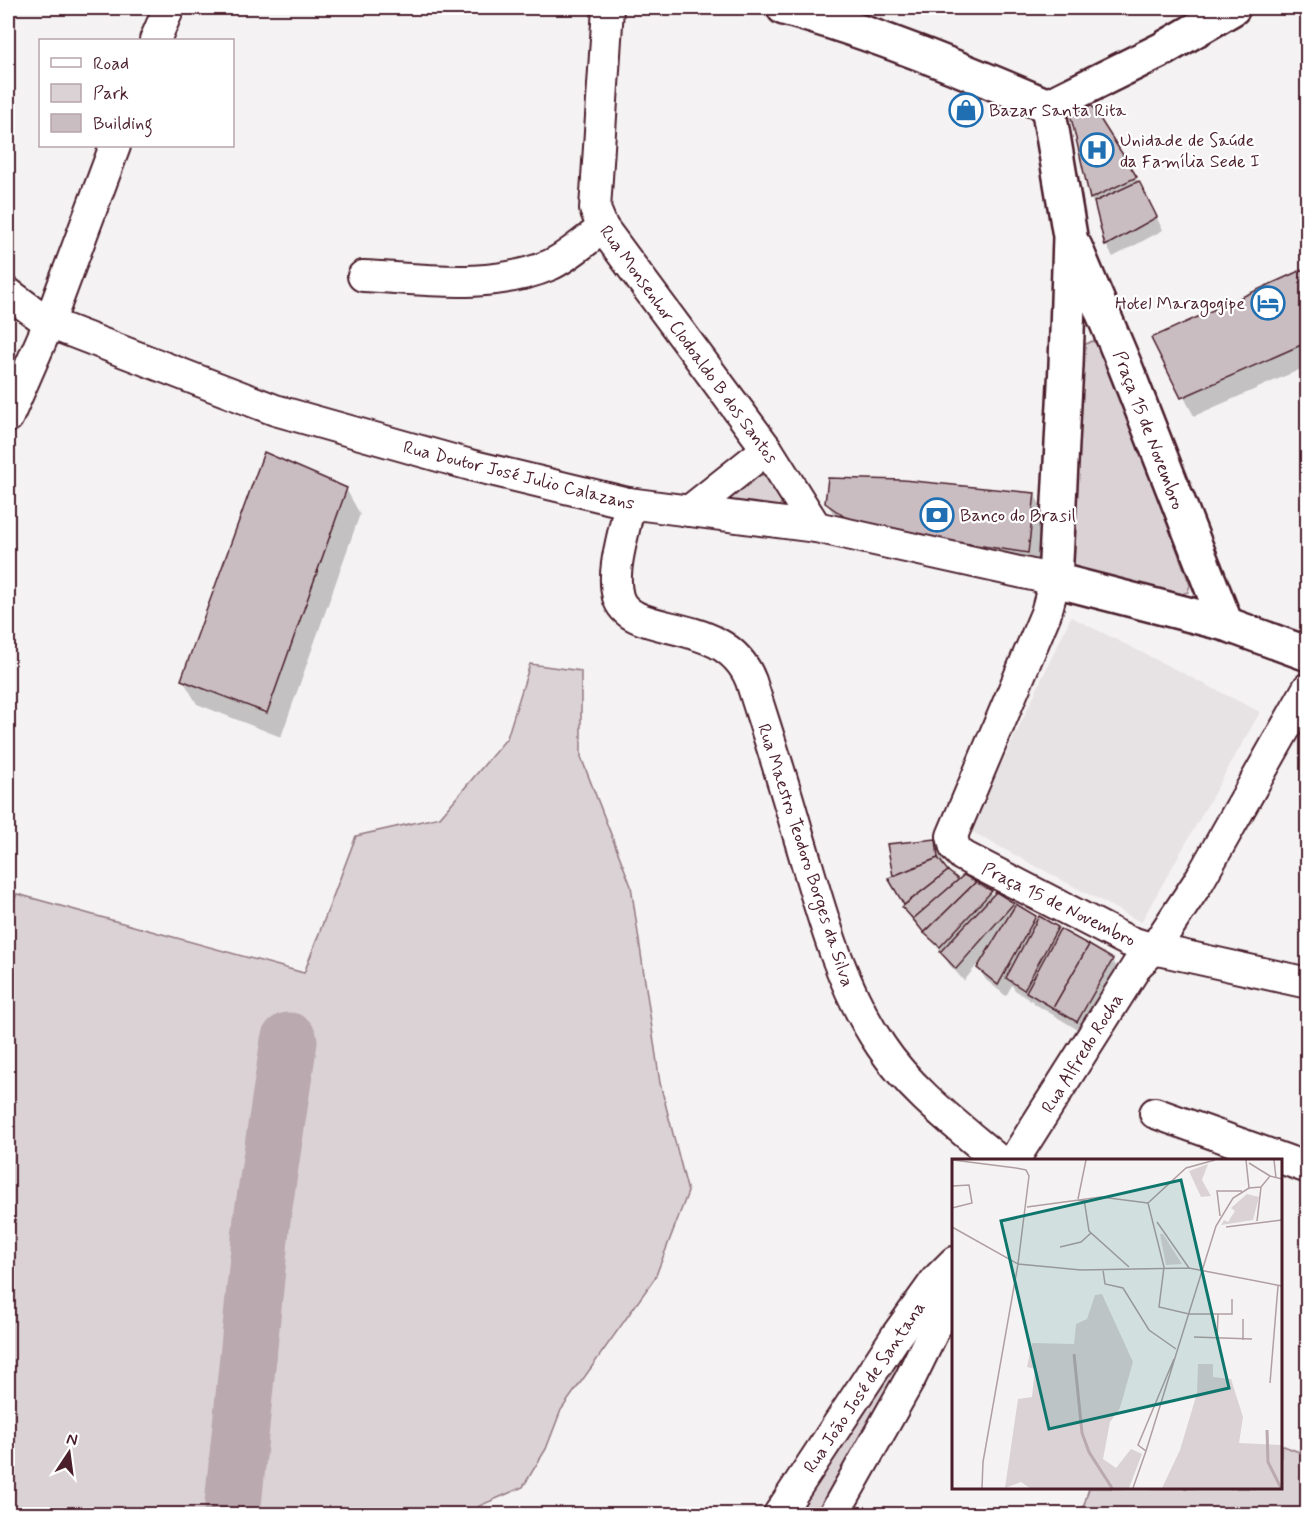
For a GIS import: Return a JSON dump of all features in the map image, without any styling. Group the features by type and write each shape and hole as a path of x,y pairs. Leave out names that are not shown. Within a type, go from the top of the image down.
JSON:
{"street":[{"path":"155,39 169,8"},
{"name":"Rua Monsenhor Clodoaldo B dos Santos","path":"608,8 595,209 603,228 766,449 816,527"},
{"path":"784,8 841,23 952,65 1048,106 1163,50 1233,8"},
{"name":"Praça 15 de Novembro","path":"1048,106 1070,236 1055,580 1046,613 952,836 954,848 963,856 1128,941 1154,949 1199,881 1308,688"},
{"path":"8,417 49,323 114,147"},
{"path":"363,276 458,281 519,275 551,265 603,228"},
{"name":"Praça 15 de Novembro","path":"1070,236 1125,366 1226,624"},
{"name":"Rua Doutor José Julio Calazans","path":"8,293 49,323 275,410 474,466 628,503 816,527 1055,580"},
{"path":"689,511 766,449"},
{"name":"Rua Maestro Teodoro Borges da Silva","path":"628,503 616,572 618,596 625,610 654,623 702,636 721,644 740,660 751,681 833,950 851,995 882,1047 900,1070 936,1107 996,1159"},
{"path":"1055,580 1226,624 1308,654"},
{"path":"1154,949 1308,983"},
{"name":"Rua Alfredo Rocha","path":"1015,1159 1138,964 1154,949"},
{"path":"1155,1113 1308,1168"},
{"name":"Rua João José de Santana","path":"779,1515 896,1336 936,1280 952,1264"},
{"name":"Rua João José de Santana","path":"834,1515 910,1379 952,1293"}],"shaded area":[{"path":"1071,617 1260,712 1141,922 970,831"}],"green space":[{"path":"1092,341 1100,345 1190,585 1188,592 1182,594 1081,571 1074,566 1072,558 1082,346"},
{"path":"754,475 768,475 783,499 778,510 730,505 726,497"},
{"path":"530,664 581,671 581,757 631,886 660,1083 688,1192 655,1278 561,1410 546,1449 523,1487 479,1506 473,1514 8,1514 8,914 17,894 304,973 356,836 440,817 507,738"},
{"path":"911,1332 918,1341 819,1514 793,1514"},
{"path":"1282,1445 1307,1455 1307,1514 1078,1514 1084,1505 1089,1489 1282,1489"}],"building":[{"path":"1090,103 1137,177 1090,199 1070,113"},
{"path":"1139,181 1157,217 1105,246 1094,202"},
{"name":"Hotel Maragogipe","path":"1308,267 1308,342 1181,398 1151,338"},
{"path":"264,452 347,488 267,713 181,680"},
{"name":"Banco do Brasil","path":"828,478 903,480 1035,493 1028,553 859,527 825,503"},
{"path":"936,839 938,858 893,876 887,844"},
{"path":"938,858 948,871 904,905 888,878"},
{"path":"948,871 959,880 913,919 902,907"},
{"path":"964,875 976,882 924,933 913,919"},
{"path":"976,882 992,891 940,947 924,933"},
{"path":"996,892 1014,903 956,969 940,952"},
{"path":"1016,904 1036,916 998,985 977,968"},
{"path":"1039,916 1058,927 1024,990 1006,978"},
{"path":"1060,929 1089,945 1053,1008 1026,992"},
{"path":"1089,945 1113,959 1077,1022 1053,1008"}],"waterway":[{"path":"232,1514 262,1219 289,1041"}],"place":[{"name":"Bazar Santa Rita","path":"966,110"},
{"name":"Unidade de Saúde da Família Sede I","path":"1097,150"},
{"name":"Hotel Maragogipe","path":"1268,303"},
{"name":"Banco do Brasil","path":"937,515"}]}
